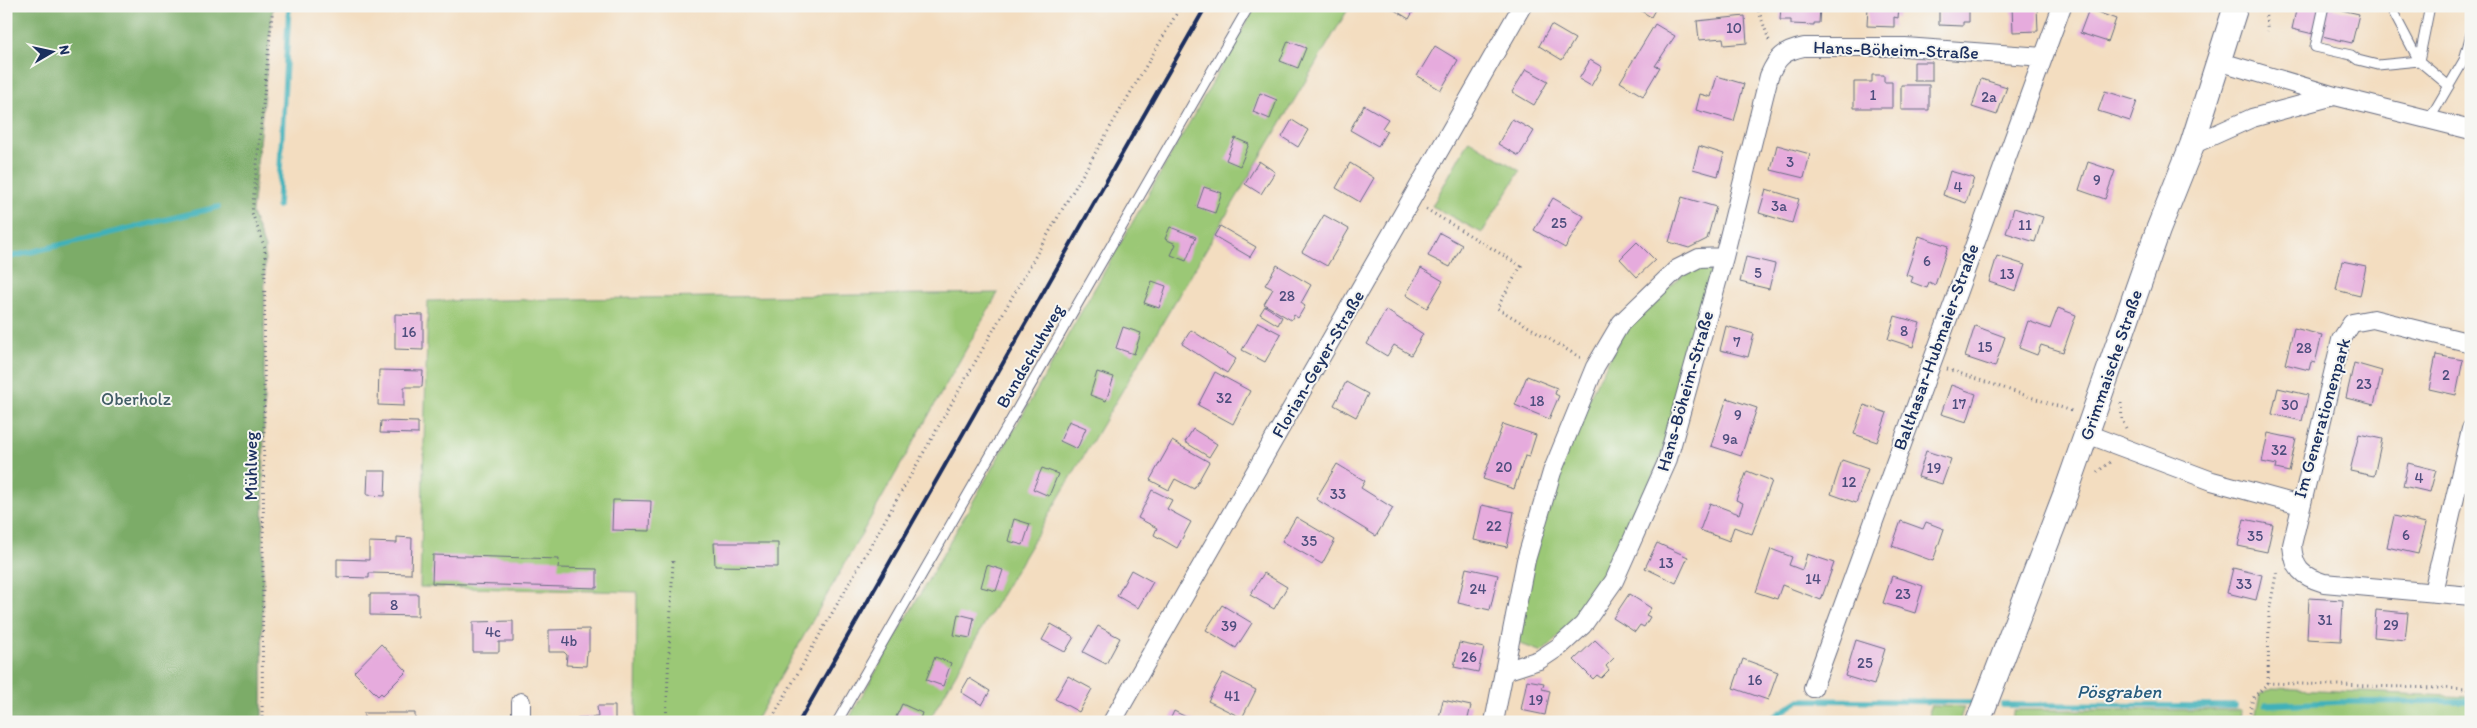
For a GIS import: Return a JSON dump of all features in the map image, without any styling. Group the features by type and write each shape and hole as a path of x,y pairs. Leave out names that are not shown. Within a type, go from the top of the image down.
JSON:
{"main road":[{"name":"Grimmaische Straße","path":"1978,722 2086,434 2158,230 2192,145 2236,6"}],"street":[{"name":"Florian-Geyer-Straße","path":"1112,722 1413,201 1522,6"},
{"name":"Balthasar-Hubmaier-Straße","path":"1813,688 1930,363 2062,6"},
{"name":"Hans-Böheim-Straße","path":"1505,671 1539,660 1560,646 1582,625 1614,581 1667,462 1724,257 1769,76 1774,64 1788,50 1804,47 1905,46 2043,57"},
{"path":"2218,61 2335,96 2471,130"},
{"path":"2192,145 2252,118 2335,96"},
{"path":"1494,722 1526,560 1544,498 1570,422 1595,367 1621,323 1676,269 1699,258 1724,257"},
{"name":"Im Generationenpark","path":"2086,434 2212,481 2300,505 2341,340 2352,323 2373,319 2471,343"},
{"path":"2433,592 2471,429"},
{"path":"2300,505 2292,545 2293,557 2298,568 2308,578 2324,583 2471,596"},
{"path":"521,722 522,702"}],"lane":[{"name":"Bundschuhweg","path":"838,722 1249,6"},
{"path":"2324,6 2315,47 2351,54 2358,60 2378,65 2420,61"},
{"path":"2386,6 2391,8 2420,61 2449,86"},
{"path":"2420,61 2430,6"},
{"path":"2428,120 2464,60 2471,34"}],"path":[{"name":"Mühlweg","path":"262,722 265,248 252,213 273,6"},
{"path":"770,722 1055,222 1182,6"},
{"path":"1758,6 1768,42 1781,57"},
{"path":"2266,6 2264,14 2268,23 2267,31"},
{"path":"1413,201 1521,266 1497,308 1595,367"},
{"path":"1930,363 2074,412"},
{"path":"2123,395 2122,420 2128,432"},
{"path":"2094,474 2102,467 2117,461"},
{"path":"666,722 673,561"},
{"path":"2247,720 2253,698 2268,683 2269,612 2278,564 2298,568"},
{"path":"2268,683 2471,689"}],"green space":[{"name":"Oberholz","path":"6,6 273,6 252,213 265,248 262,722 6,722"},
{"path":"1256,6 1350,6 928,722 847,722"},
{"path":"1469,140 1520,171 1482,233 1432,206"},
{"path":"1698,267 1710,271 1713,279 1661,457 1610,575 1581,616 1542,652 1518,643 1532,561 1575,424 1626,328 1688,270"},
{"path":"998,293 755,722 636,722 637,592 420,587 428,301"},
{"path":"2272,688 2471,697 2471,722 2254,722 2260,695"},
{"path":"1930,706 1964,707 1959,722 1929,722"},
{"path":"2014,710 2241,710 2240,722 2010,722"}],"building":[{"path":"1388,6 1416,6 1409,19"},
{"path":"1633,6 1657,6 1651,17"},
{"path":"1781,6 1820,6 1819,23 1814,23 1814,25 1791,24 1791,20 1780,20"},
{"path":"1868,6 1899,6 1898,18 1894,17 1894,27 1867,26"},
{"path":"1939,6 1969,6 1969,22 1963,22 1963,26 1939,25"},
{"path":"2012,6 2037,6 2038,31 2013,32"},
{"path":"2297,6 2324,6 2359,14 2352,43 2292,29"},
{"path":"2089,9 2116,19 2108,42 2080,33"},
{"path":"1745,16 1747,43 1724,45 1723,38 1699,40 1697,21"},
{"path":"1655,24 1675,36 1655,66 1660,67 1643,96 1620,82"},
{"path":"1551,25 1575,39 1562,60 1539,46"},
{"path":"1288,41 1306,48 1298,68 1280,61"},
{"path":"1435,46 1458,60 1441,90 1417,76"},
{"path":"1590,60 1602,67 1591,86 1579,79"},
{"path":"1914,62 1932,62 1932,81 1914,81"},
{"path":"1526,69 1548,81 1534,105 1512,92"},
{"path":"1872,75 1884,75 1884,82 1892,82 1892,108 1854,108 1854,82 1872,82"},
{"path":"1717,76 1744,84 1734,121 1696,110 1700,94 1711,97"},
{"path":"1981,79 2007,87 1997,115 1972,107"},
{"path":"1901,85 1929,85 1929,110 1901,110"},
{"path":"2105,91 2137,101 2130,121 2098,111"},
{"path":"1260,93 1277,100 1270,119 1253,112"},
{"path":"1364,105 1388,119 1382,128 1387,131 1378,146 1350,130"},
{"path":"1512,119 1534,131 1519,156 1498,144"},
{"path":"1292,120 1308,130 1298,147 1282,137"},
{"path":"1235,138 1249,144 1240,166 1226,160"},
{"path":"1777,145 1810,154 1804,178 1771,170"},
{"path":"1699,146 1724,154 1718,176 1693,169"},
{"path":"1259,161 1275,172 1261,194 1245,184"},
{"path":"2088,162 2115,171 2105,199 2079,190"},
{"path":"1350,163 1374,178 1360,202 1336,188"},
{"path":"1950,171 1974,178 1966,203 1943,195"},
{"path":"1204,187 1222,193 1215,213 1197,207"},
{"path":"1766,189 1799,199 1792,223 1759,213"},
{"path":"1682,197 1716,207 1707,239 1689,248 1669,242"},
{"path":"1553,198 1584,216 1565,248 1534,230"},
{"path":"2014,208 2043,217 2035,242 2006,233"},
{"path":"1324,215 1349,229 1327,266 1302,252"},
{"path":"1220,226 1256,247 1250,257 1214,236"},
{"path":"1170,227 1196,237 1186,261 1171,255 1176,244 1165,239"},
{"path":"1440,233 1462,245 1450,267 1428,256"},
{"path":"1919,236 1948,246 1935,285 1929,282 1927,288 1911,282 1913,277 1906,275"},
{"path":"1637,242 1655,260 1637,277 1620,259"},
{"path":"1997,256 2025,265 2016,291 1989,282"},
{"path":"1746,257 1775,264 1769,289 1740,282"},
{"path":"2342,261 2366,266 2360,296 2336,290"},
{"path":"1277,265 1311,285 1301,303 1305,306 1298,318 1294,315 1291,320 1264,304 1273,289 1265,285"},
{"path":"1421,268 1443,281 1427,308 1406,295"},
{"path":"1152,281 1166,286 1159,308 1144,303"},
{"path":"1265,306 1282,317 1278,325 1260,314"},
{"path":"2058,308 2076,315 2063,352 2041,345 2037,355 2019,348 2028,321 2050,329"},
{"path":"1386,310 1423,334 1411,355 1394,345 1387,356 1367,344"},
{"path":"395,314 423,315 423,350 395,349"},
{"path":"1895,316 1920,323 1913,347 1888,339"},
{"path":"1258,322 1281,334 1265,362 1242,350"},
{"path":"1726,326 1754,334 1748,357 1720,350"},
{"path":"1975,326 2005,337 1995,367 1965,357"},
{"path":"1123,327 1141,333 1134,354 1116,348"},
{"path":"2294,328 2322,335 2315,363 2311,362 2309,370 2285,364"},
{"path":"1191,330 1236,359 1227,373 1182,344"},
{"path":"2436,355 2463,360 2456,395 2429,389"},
{"path":"2354,363 2382,371 2374,405 2346,398"},
{"path":"379,370 423,371 422,387 404,387 404,406 378,405"},
{"path":"1097,372 1114,377 1106,401 1090,395"},
{"path":"1215,372 1250,391 1233,424 1198,405"},
{"path":"1527,376 1557,388 1555,394 1559,396 1549,419 1515,405"},
{"path":"1346,382 1368,394 1356,417 1334,405"},
{"path":"1951,385 1976,394 1967,422 1941,414"},
{"path":"2278,388 2308,395 2302,421 2272,414"},
{"path":"1727,398 1757,408 1741,456 1711,446"},
{"path":"1864,405 1887,413 1877,442 1854,434"},
{"path":"381,421 418,422 418,434 380,433"},
{"path":"1069,421 1086,428 1077,449 1060,441"},
{"path":"1503,424 1536,435 1529,457 1525,456 1514,489 1483,479"},
{"path":"1193,429 1217,444 1209,457 1185,442"},
{"path":"2268,433 2296,439 2289,472 2276,469 2277,465 2262,462"},
{"path":"2359,434 2382,439 2374,476 2350,471"},
{"path":"1172,441 1209,462 1194,489 1175,479 1169,490 1150,480"},
{"path":"1926,451 1951,459 1942,484 1918,477"},
{"path":"1842,460 1868,469 1856,503 1831,494"},
{"path":"2408,463 2436,470 2430,492 2403,486"},
{"path":"1337,464 1365,481 1361,488 1393,508 1376,536 1316,499"},
{"path":"1042,468 1058,474 1049,496 1033,489"},
{"path":"368,471 386,471 385,496 367,495"},
{"path":"1747,471 1772,481 1752,534 1734,527 1729,541 1700,530 1710,503 1739,514 1743,503 1736,500"},
{"path":"1152,490 1172,500 1167,509 1191,522 1177,548 1154,535 1157,528 1138,518"},
{"path":"613,500 651,501 650,531 612,530"},
{"path":"1482,505 1514,512 1507,547 1474,540"},
{"path":"2394,516 2426,523 2418,554 2387,547"},
{"path":"1296,517 1335,540 1322,564 1282,541"},
{"path":"1014,519 1030,524 1023,545 1008,541"},
{"path":"2244,519 2273,525 2267,552 2238,546"},
{"path":"1901,521 1923,529 1926,522 1944,529 1933,561 1892,546"},
{"path":"397,537 412,538 411,574 369,573 369,578 337,577 337,559 369,560 369,542 397,543"},
{"path":"714,543 778,543 778,567 715,566"},
{"path":"1657,543 1688,557 1676,583 1645,568"},
{"path":"1771,549 1792,557 1789,565 1802,570 1807,554 1834,563 1821,600 1782,585 1777,599 1756,592"},
{"path":"433,555 559,559 558,568 597,569 597,588 432,583"},
{"path":"987,565 1003,570 996,591 981,587"},
{"path":"1466,568 1498,575 1490,610 1458,603"},
{"path":"2233,568 2262,575 2256,600 2227,593"},
{"path":"1131,570 1153,582 1138,608 1117,596"},
{"path":"1264,573 1287,587 1274,609 1250,595"},
{"path":"1892,576 1923,586 1915,613 1883,603"},
{"path":"370,594 418,594 418,616 370,615"},
{"path":"1629,594 1651,608 1646,615 1650,617 1644,627 1640,625 1635,632 1613,618"},
{"path":"2309,598 2343,600 2341,641 2307,639"},
{"path":"1222,605 1252,623 1236,648 1206,630"},
{"path":"2376,610 2408,613 2405,640 2374,637"},
{"path":"958,614 974,618 970,638 954,635"},
{"path":"513,621 513,642 499,642 499,652 473,652 473,622"},
{"path":"1051,624 1074,637 1065,652 1042,640"},
{"path":"1098,626 1120,638 1106,664 1083,652"},
{"path":"589,629 589,652 587,652 586,666 566,665 567,655 564,652 549,652 549,630"},
{"path":"1595,640 1614,658 1606,666 1609,670 1601,678 1597,675 1593,679 1574,660"},
{"path":"1856,640 1885,649 1874,685 1845,676"},
{"path":"1459,643 1484,648 1478,672 1454,667"},
{"path":"381,644 407,671 383,695 381,693 378,696 354,672"},
{"path":"935,657 951,663 943,686 926,680"},
{"path":"1743,659 1778,672 1768,700 1733,688"},
{"path":"1223,673 1256,690 1242,718 1208,701"},
{"path":"1068,676 1092,689 1079,712 1055,699"},
{"path":"969,678 990,691 982,705 961,692"},
{"path":"1527,680 1544,683 1542,689 1550,691 1545,715 1521,710"},
{"path":"1443,700 1471,706 1467,722 1438,722"},
{"path":"902,704 922,713 919,722 902,722 903,720 896,717"},
{"path":"597,706 615,706 615,722 577,722 577,718 598,717"},
{"path":"1174,711 1196,722 1169,722"},
{"path":"364,713 415,713 415,722 364,722"}],"waterway":[{"path":"278,206 289,6"},
{"path":"6,258 218,207"},
{"name":"Pösgraben","path":"1766,722 1800,700 1970,702"},
{"name":"Pösgraben","path":"2265,705 2342,702 2471,701"},
{"name":"Pösgraben","path":"2003,705 2235,706"}],"railway":[{"path":"799,722 1206,6"}]}
